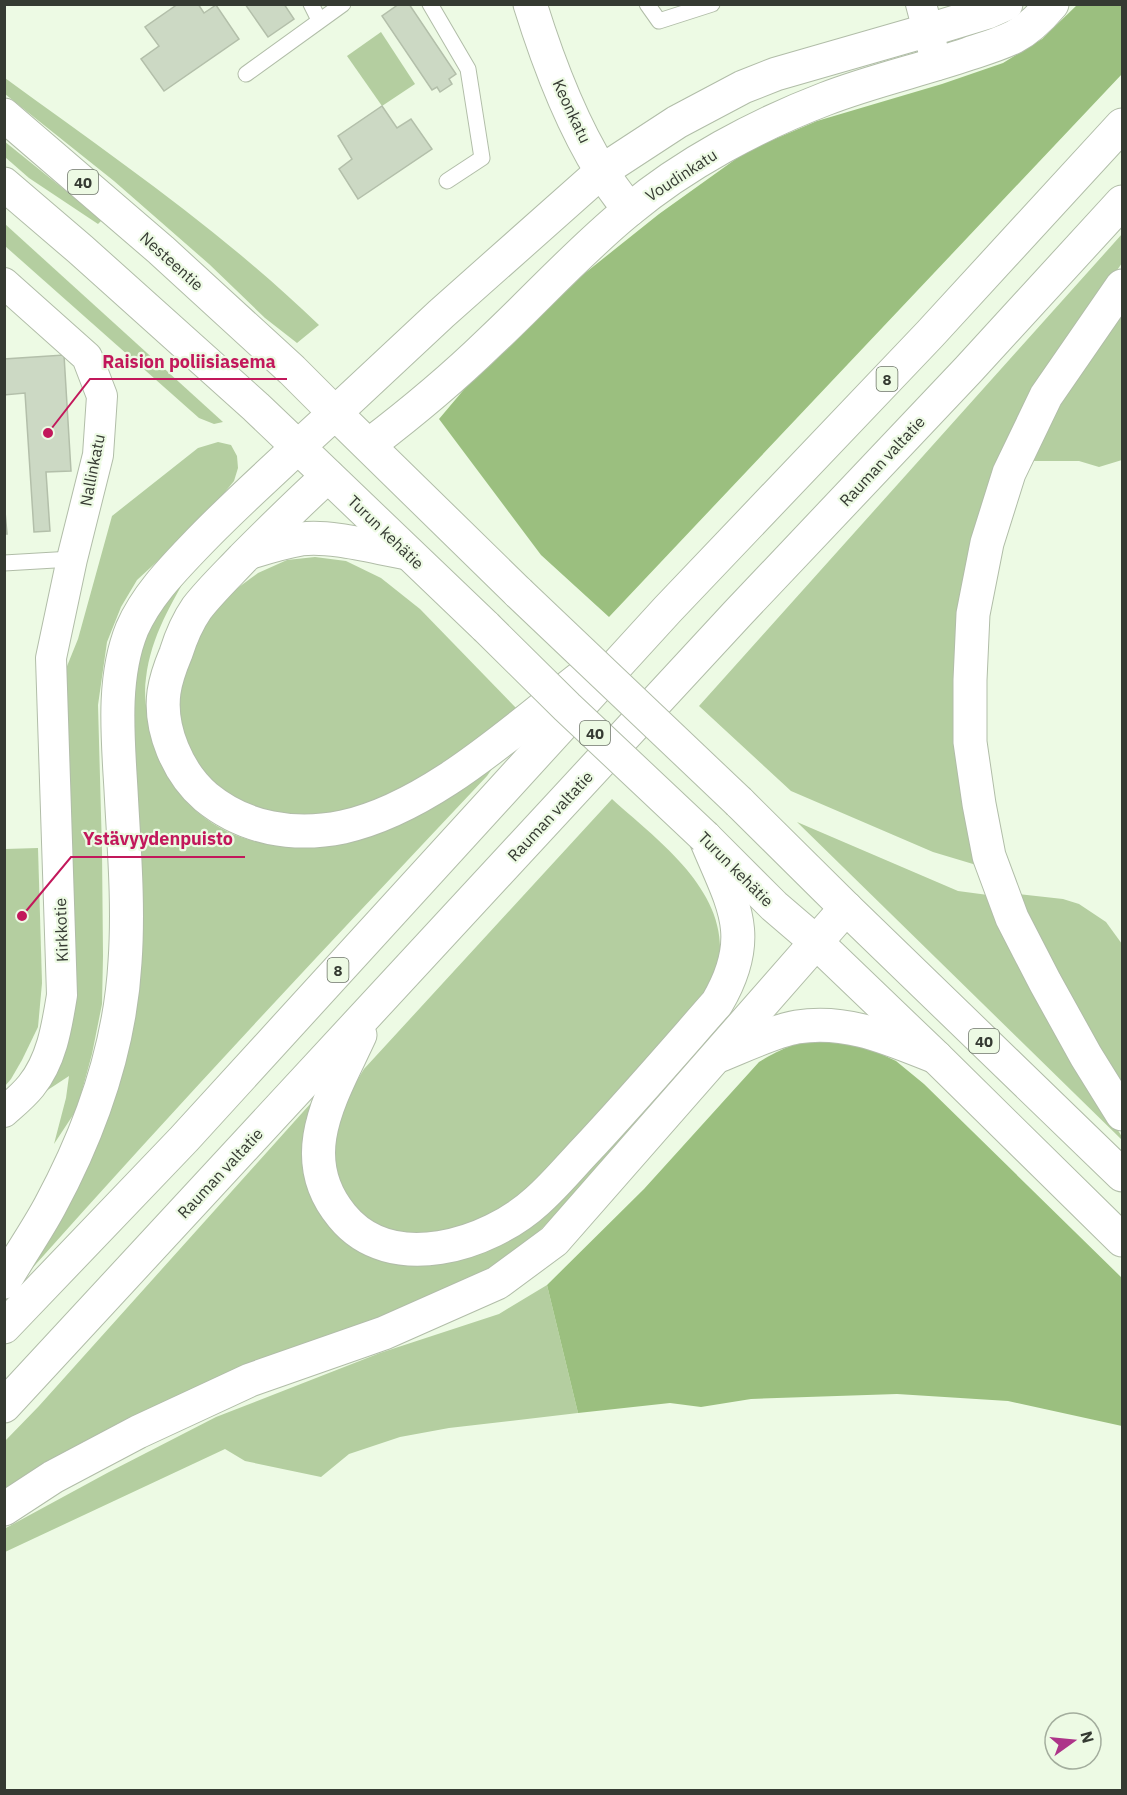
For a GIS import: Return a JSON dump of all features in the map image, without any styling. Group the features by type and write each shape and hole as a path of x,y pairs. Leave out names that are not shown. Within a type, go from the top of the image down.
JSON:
{"main road":[{"name":"Keonkatu","path":"530,4 544,48 577,126 602,171 629,210"},
{"path":"4,1282 49,1208 80,1146 102,1088 116,1030 125,962 126,882 118,754 118,701 121,672 126,644 138,617 168,574 216,524 441,314 602,171 641,144 743,87 925,17 988,12 1006,4"},
{"name":"Voudinkatu","path":"668,609 466,767 407,803 343,827 289,831 252,824 222,810 196,788 176,756 167,732 164,694 167,678 180,639 197,609 249,552 328,476 408,416 489,344 629,210 703,160 779,120 825,99 880,80 937,65 988,48 1015,36 1033,24 1052,4"},
{"name":"Nesteentie","path":"4,115 161,250 292,370 335,413"},
{"name":"8","path":"4,1327 184,1139 668,609 930,334 1122,125"},
{"name":"40","path":"4,184 256,406 298,447"},
{"name":"Rauman valtatie","path":"4,1406 1122,202"},
{"path":"1122,286 1046,396 1009,474 987,543 973,614 970,742 989,856 1012,918 1086,1056 1122,1114"},
{"name":"40","path":"335,413 1122,1174"},
{"name":"Turun kehätie","path":"298,447 774,906 816,942 936,1057 1122,1240"},
{"path":"249,552 301,539 314,539 408,553"},
{"path":"370,1011 327,1108 320,1130 318,1156 321,1173 331,1200 347,1222 357,1230 379,1242 397,1248 432,1250 473,1238 505,1224 537,1201 621,1112 717,1003 729,983 738,950 736,913 705,837"},
{"path":"4,1509 53,1477 138,1432 240,1384 384,1334 497,1283 554,1241 846,908"},
{"path":"714,1058 796,1027 830,1025 868,1031 936,1057"}],"street":[{"path":"925,17 937,65"},
{"name":"Nallinkatu","path":"4,283 87,357 102,396 98,455 72,559 51,658"},
{"name":"Kirkkotie","path":"4,1112 32,1085 47,1059 57,1028 62,995 51,658"}],"lane":[{"path":"311,4 320,20"},
{"path":"246,74 343,4"},
{"path":"430,4 468,69 482,158 447,182"},
{"path":"647,4 659,21 712,4"},
{"path":"4,563 72,559"}],"green space":[{"path":"1077,5 1122,5 1122,74 609,617 541,555 439,419 515,329 659,214 747,151 817,121 942,84 1003,63 1042,39"},
{"path":"381,32 415,84 382,106 347,56"},
{"path":"5,78 206,227 319,325 297,343 265,318 209,264 114,181 5,94"},
{"path":"4,141 102,220 98,224 29,178 5,157"},
{"path":"5,224 223,422 214,424 199,418 5,246"},
{"path":"1122,234 1122,263 1074,332 977,531 983,867 933,852 791,791 699,706"},
{"path":"1122,315 1122,460 1099,467 1079,461 1027,461 1069,391"},
{"path":"218,442 231,445 237,456 238,468 234,481 201,521 137,580 121,607 107,642 98,705 102,850 102,1004 92,1054 77,1109 54,1144 66,1098 69,1076 37,1097 61,1062 61,681 78,639 112,516 198,448"},
{"path":"315,557 346,561 381,578 420,609 518,710 426,776 385,799 340,815 293,818 242,805 198,773 179,724 178,695 193,648 217,603 258,573 287,560"},
{"path":"193,566 170,606 152,648 145,693 153,741 166,772 183,798 205,818 230,833 259,842 289,847 321,846 353,840 494,766 193,1090 20,1282 108,1103 134,638"},
{"path":"612,799 684,866 711,907 718,930 720,954 710,990 527,1194 447,1236 384,1234 342,1195 332,1163 340,1115 350,1092 364,1069"},
{"path":"797,822 958,891 988,895 1077,1062 1122,1140"},
{"path":"38,848 42,983 38,1027 22,1060 5,1086 5,849"},
{"path":"1018,894 1063,899 1079,904 1106,922 1122,944 1122,1095 1084,1032"},
{"path":"819,1040 862,1045 896,1061 924,1084 1122,1278 1122,1426 1008,1401 897,1394 751,1399 701,1407 670,1403 578,1413 547,1285 644,1189 759,1062 788,1047"},
{"path":"652,1102 561,1210 510,1256 448,1291 5,1495 5,1441 311,1103 305,1123 305,1152 317,1199 443,1259"},
{"path":"547,1285 578,1413 449,1428 400,1437 349,1454 321,1477 245,1461 225,1449 5,1552 4,1529 216,1417 380,1353 499,1314"}],"building":[{"path":"178,4 198,4 204,13 216,5 239,39 164,91 141,59 159,46 145,27"},
{"path":"245,4 284,4 294,19 268,37"},
{"path":"399,4 409,4 456,74 449,79 452,84 440,92 437,87 432,90 382,16"},
{"path":"382,106 397,128 411,119 432,149 358,199 339,169 352,159 338,136"},
{"path":"64,355 71,471 46,472 50,531 34,532 25,393 4,395 4,359"},
{"path":"4,500 7,534 4,534"}],"place":[{"name":"Raision poliisiasema","path":"48,433"},
{"name":"Ystävyydenpuisto","path":"22,916"}]}
